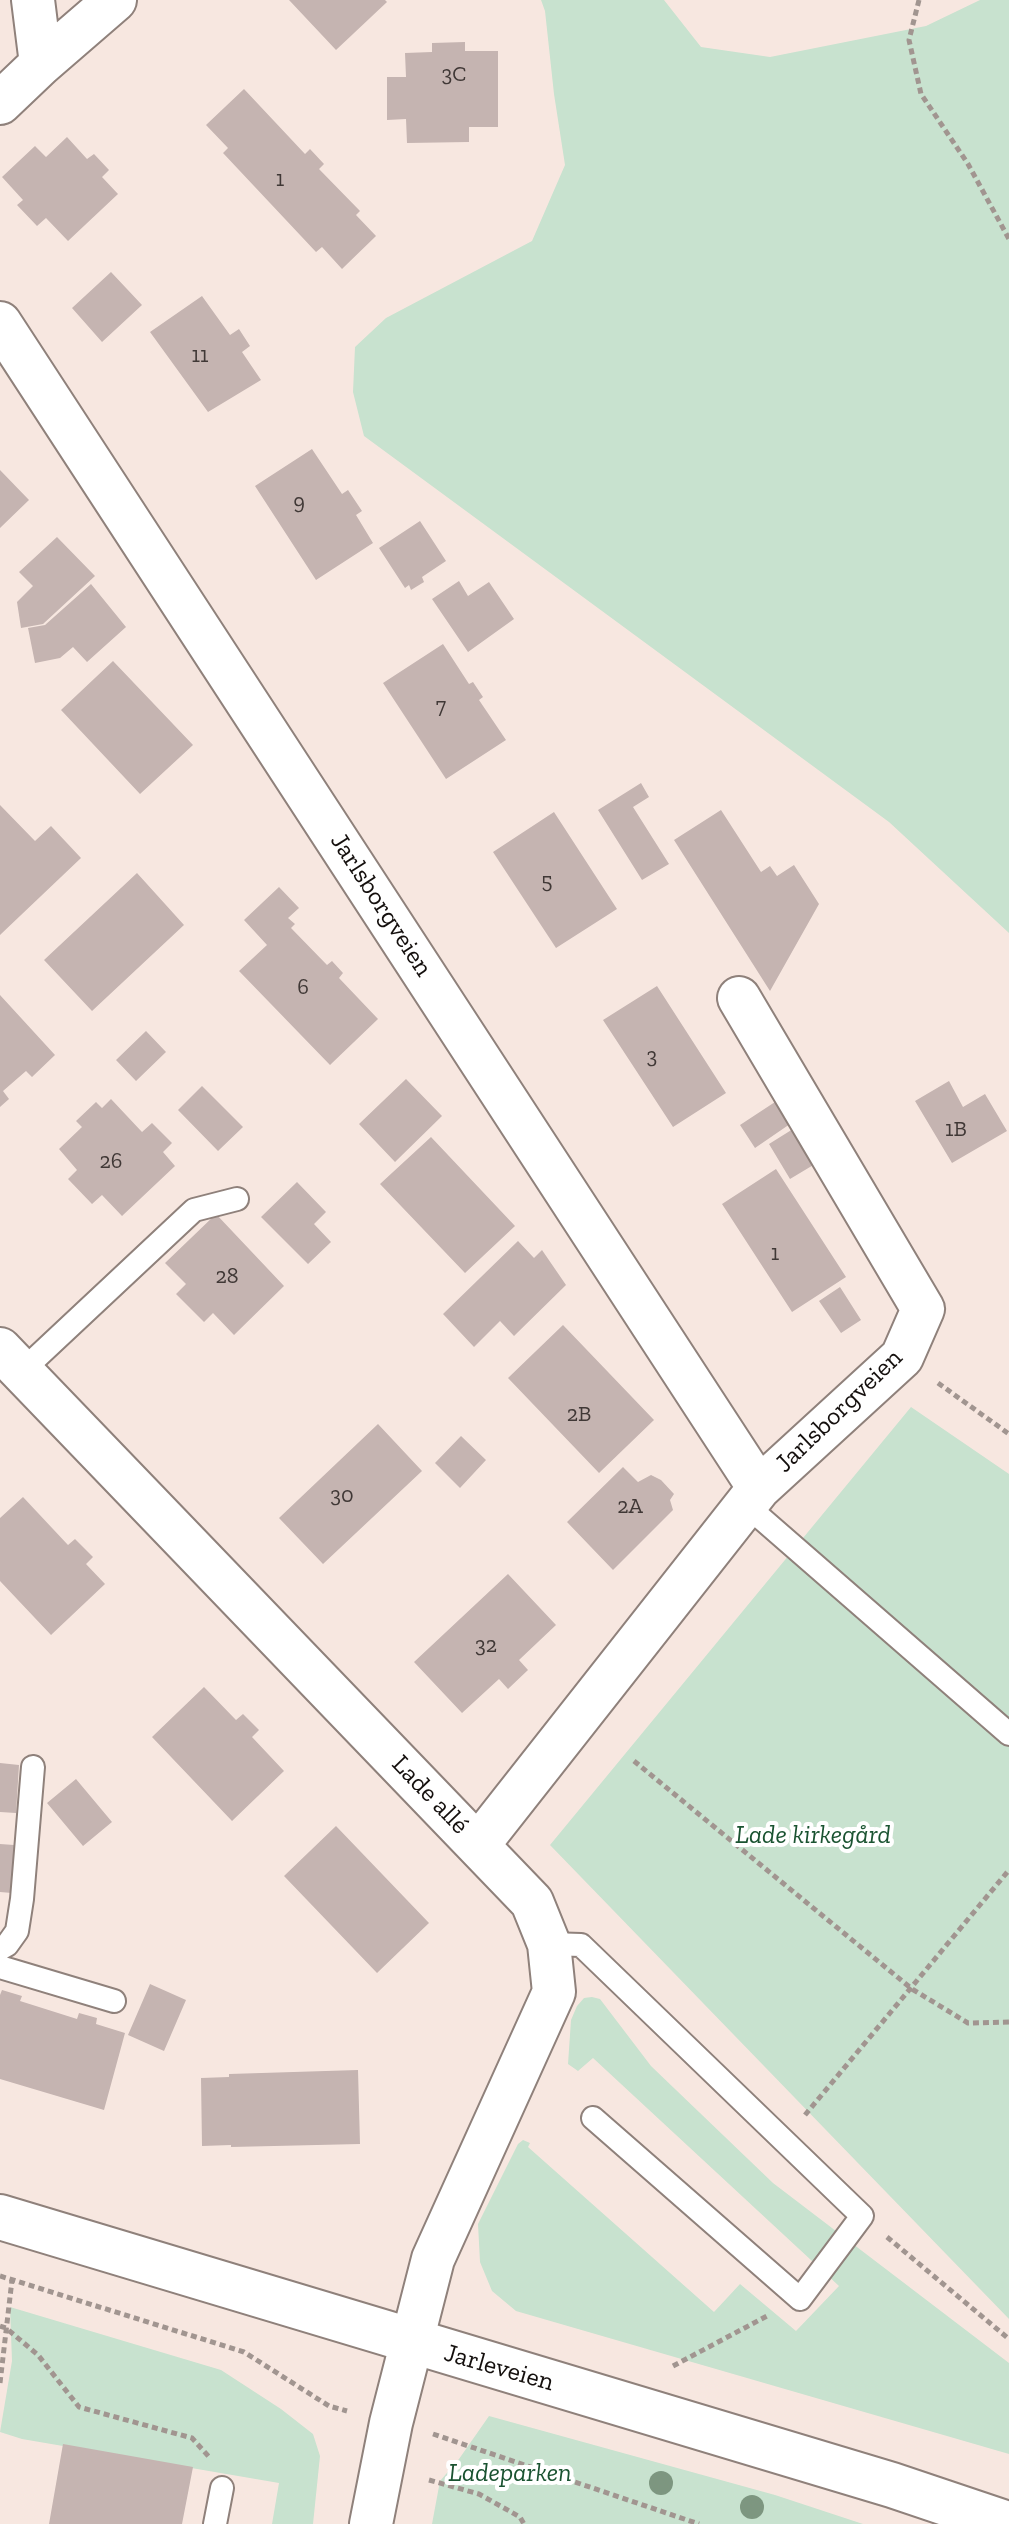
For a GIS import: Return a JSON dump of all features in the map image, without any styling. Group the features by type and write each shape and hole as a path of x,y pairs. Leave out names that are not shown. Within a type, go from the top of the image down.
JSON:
{"main road":[{"name":"Jarleveien","path":"0,2217 892,2485 1002,2523"}],"street":[{"path":"33,0 41,64"},
{"path":"0,103 115,0"},
{"name":"Jarlsborgveien","path":"0,323 753,1496"},
{"name":"Jarlsborgveien","path":"478,1845 753,1496 902,1357 923,1309 739,998"},
{"name":"Lade allé","path":"10,1361 532,1902 549,1944 554,1992 433,2259 391,2423 371,2524"}],"lane":[{"path":"10,1361 194,1210 237,1199"},
{"path":"753,1496 1009,1734"},
{"path":"0,1949 17,1931 33,1767"},
{"path":"549,1944 581,1945 862,2216 800,2299 593,2118"},
{"path":"0,1967 114,2001"},
{"path":"215,2524 222,2488"}],"path":[{"path":"919,0 909,40 921,94 968,164 1009,239"},
{"path":"902,1357 1009,1434"},
{"path":"634,1761 912,1989 968,2023 1009,2022"},
{"path":"783,2140 1009,1870"},
{"path":"862,2216 1009,2339"},
{"path":"0,2276 244,2352 329,2406 350,2412"},
{"path":"0,2383 3,2327 12,2280"},
{"path":"673,2366 800,2299"},
{"path":"3,2327 38,2355 79,2407 192,2438 208,2455 222,2488"},
{"path":"425,2431 699,2524"},
{"path":"429,2480 479,2494 520,2517 524,2524"}],"green space":[{"path":"541,0 664,0 701,47 770,57 926,26 980,0 1009,0 1009,933 889,822 364,436 353,392 355,347 386,318 532,241 565,165"},
{"name":"Lade kirkegård","path":"911,1407 1009,1474 1009,2319 550,1845"},
{"path":"584,1998 600,1999 651,2066 773,2183 1009,2363 1009,2454 516,2311 492,2291 480,2262 478,2224 518,2144 523,2140 530,2143 528,2147 714,2312 740,2284 796,2331 839,2286 593,2058 578,2071 568,2064 571,2020"},
{"path":"10,2307 221,2370 281,2409 313,2434 320,2456 313,2524 272,2524 279,2483 22,2439 0,2432 12,2361"},
{"name":"Ladeparken","path":"489,2416 775,2495 863,2524 432,2524 440,2481"}],"building":[{"path":"289,0 385,0 387,2 336,50"},
{"path":"465,42 465,51 498,51 498,127 469,127 469,142 407,143 406,119 387,120 387,77 406,77 405,53 432,52 432,43"},
{"path":"244,89 305,154 310,149 324,164 319,169 360,211 356,215 376,236 342,269 322,247 316,252 223,153 228,148 206,125"},
{"path":"67,137 87,159 94,154 109,170 102,177 118,194 68,241 46,218 37,226 17,205 23,200 2,177 35,146 46,157"},
{"path":"111,272 142,305 102,342 72,308"},
{"path":"202,296 230,335 239,329 250,346 242,352 261,380 208,412 150,332"},
{"path":"312,449 342,494 348,490 362,511 356,515 373,543 316,580 255,486"},
{"path":"0,470 29,500 0,528"},
{"path":"420,521 446,561 422,577 424,582 411,590 409,585 405,588 379,548"},
{"path":"57,537 95,576 43,624 21,628 17,602 33,586 19,572"},
{"path":"459,581 468,596 489,582 514,619 468,652 432,599"},
{"path":"91,584 126,627 87,662 73,647 60,658 35,663 28,628 45,625"},
{"path":"443,644 469,684 473,682 483,697 479,700 506,740 446,779 383,683"},
{"path":"113,661 193,745 140,794 61,710"},
{"path":"641,783 649,797 633,807 669,864 642,880 598,810"},
{"path":"0,805 35,841 51,826 81,858 0,935"},
{"path":"721,810 761,872 770,866 777,876 794,865 819,904 770,991 674,840"},
{"path":"554,812 617,909 556,948 493,852"},
{"path":"137,873 184,925 92,1011 44,960"},
{"path":"279,887 299,908 288,918 295,924 291,928 327,965 332,961 343,973 339,978 378,1019 330,1065 239,971 267,945 244,920"},
{"path":"657,986 726,1093 673,1127 603,1020"},
{"path":"0,995 55,1055 32,1077 26,1071 3,1091 9,1099 0,1107"},
{"path":"146,1031 166,1052 136,1081 116,1060"},
{"path":"406,1079 442,1116 395,1162 359,1124"},
{"path":"949,1081 963,1107 985,1094 1007,1131 952,1163 915,1101"},
{"path":"202,1086 243,1127 218,1151 178,1110"},
{"path":"111,1099 142,1132 152,1123 172,1143 163,1152 175,1166 122,1216 102,1195 92,1204 68,1179 77,1170 59,1149 82,1127 76,1121 96,1102 102,1108"},
{"path":"775,1102 790,1124 755,1148 740,1125"},
{"path":"793,1129 815,1164 790,1179 769,1144"},
{"path":"431,1137 515,1226 465,1273 380,1184"},
{"path":"776,1169 846,1277 792,1312 722,1204"},
{"path":"297,1182 326,1212 314,1224 331,1242 308,1264 261,1217"},
{"path":"216,1214 284,1286 234,1335 213,1313 204,1322 176,1294 186,1284 165,1263"},
{"path":"518,1241 534,1258 542,1250 566,1285 514,1336 500,1321 474,1347 443,1314"},
{"path":"840,1287 861,1320 841,1333 819,1301"},
{"path":"563,1325 654,1420 599,1473 508,1378"},
{"path":"378,1424 422,1471 323,1564 279,1518"},
{"path":"461,1436 486,1460 460,1488 435,1463"},
{"path":"623,1467 638,1482 651,1475 661,1480 674,1494 670,1500 673,1510 613,1570 567,1522"},
{"path":"23,1497 68,1545 75,1539 93,1557 86,1564 105,1584 51,1635 0,1581 0,1518"},
{"path":"508,1574 556,1625 519,1660 528,1670 508,1689 499,1679 462,1713 414,1662"},
{"path":"204,1687 236,1720 243,1714 259,1730 252,1737 284,1771 232,1821 152,1737"},
{"path":"0,1763 19,1765 16,1813 0,1812"},
{"path":"76,1779 112,1822 83,1846 47,1803"},
{"path":"336,1826 429,1923 377,1973 284,1876"},
{"path":"0,1844 14,1845 12,1893 0,1892"},
{"path":"150,1984 186,2000 164,2051 128,2035"},
{"path":"2,1990 22,1996 20,2001 77,2019 79,2013 97,2018 96,2024 125,2033 104,2110 0,2079"},
{"path":"358,2070 360,2144 202,2146 201,2078 229,2077 229,2074"},
{"path":"63,2444 193,2467 182,2524 49,2524"}]}
